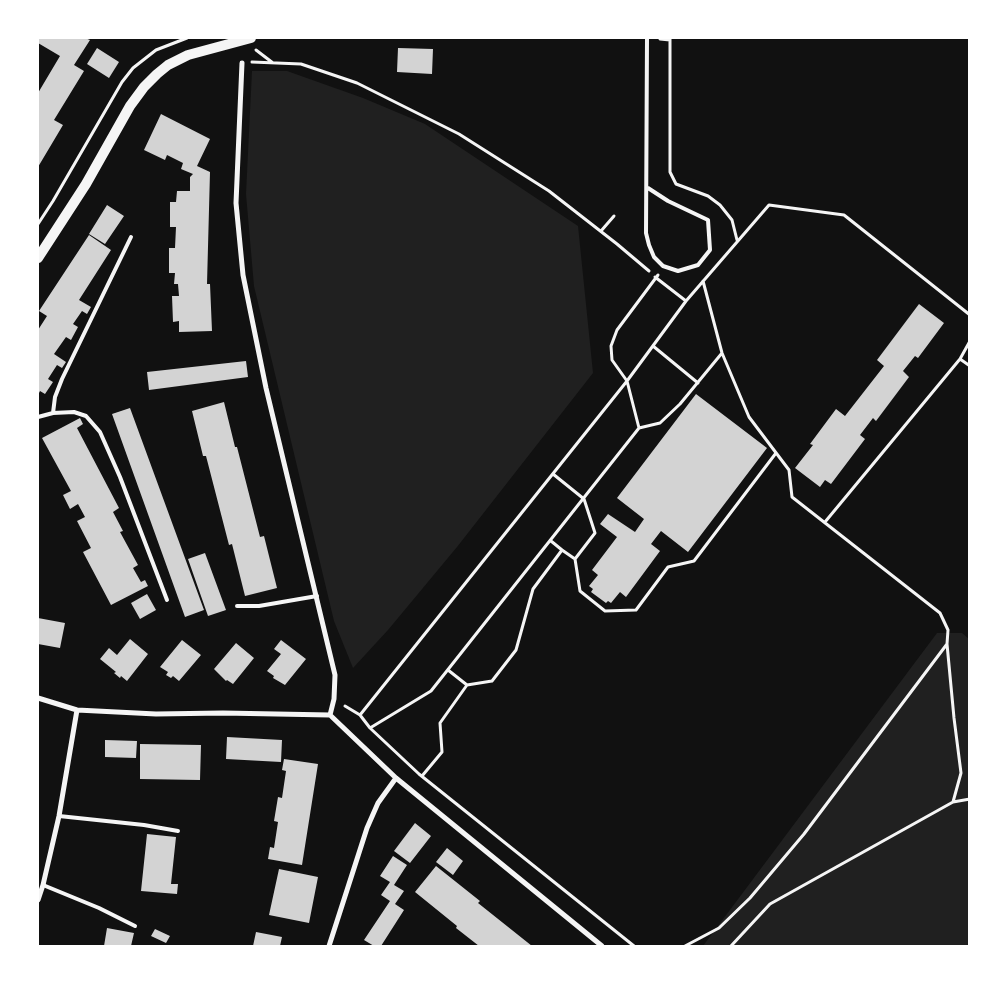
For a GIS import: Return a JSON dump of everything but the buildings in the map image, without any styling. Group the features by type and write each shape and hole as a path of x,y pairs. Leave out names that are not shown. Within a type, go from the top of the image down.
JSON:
{"main road":[{"path":"38,258 86,184 130,106 144,87 168,66 188,55 251,38"}],"street":[{"path":"242,63 236,203 243,275 266,388 336,675 334,699 330,715"},
{"path":"38,698 77,710 156,714 330,715 396,778 602,946"},
{"path":"38,900 59,816 77,710"},
{"path":"329,946 367,828 378,803 396,778"}],"lane":[{"path":"647,38 648,188 646,233 654,257 663,266 678,271 698,265 710,250 708,220 668,201 648,188"},
{"path":"53,413 55,397 62,380 132,237"},
{"path":"38,417 53,413 74,412 86,416 100,432 120,477 167,600"},
{"path":"237,606 259,606 317,596"},
{"path":"59,816 144,825 178,831"},
{"path":"43,885 99,908 135,926"}],"path":[{"path":"660,40 670,39 670,172 676,184 708,196 720,206 732,220 737,241"},
{"path":"255,50 273,63"},
{"path":"252,62 301,64 357,83 459,134 549,191 602,231 686,301"},
{"path":"360,715 627,381 686,301 769,205 844,215 970,315"},
{"path":"602,231 614,216"},
{"path":"639,428 627,381 612,360 611,346 618,330 657,278 663,266"},
{"path":"703,280 722,353 749,417 789,470 792,497 940,613 948,630 947,644 954,718 962,774 953,802"},
{"path":"825,522 960,358 970,341"},
{"path":"653,346 698,383"},
{"path":"370,728 431,691 639,428 660,423 680,404 722,353"},
{"path":"960,358 970,366"},
{"path":"551,540 575,560 580,591 605,611 636,610 668,567 694,561 776,453"},
{"path":"553,474 584,499 595,533 575,560"},
{"path":"422,776 442,752 440,723 467,685 492,681 516,650 533,589 562,550"},
{"path":"685,946 719,928 750,898 804,834 947,644"},
{"path":"448,670 467,685"},
{"path":"334,699 360,715 370,728 422,776 634,946"},
{"path":"731,946 770,904 953,802 970,799"}],"shaded area":[{"path":"252,71 287,71 363,98 425,124 578,226 593,373 457,547 388,630 353,668 334,621 254,286 246,194"},
{"path":"937,633 962,633 969,639 969,946 703,946"}]}
